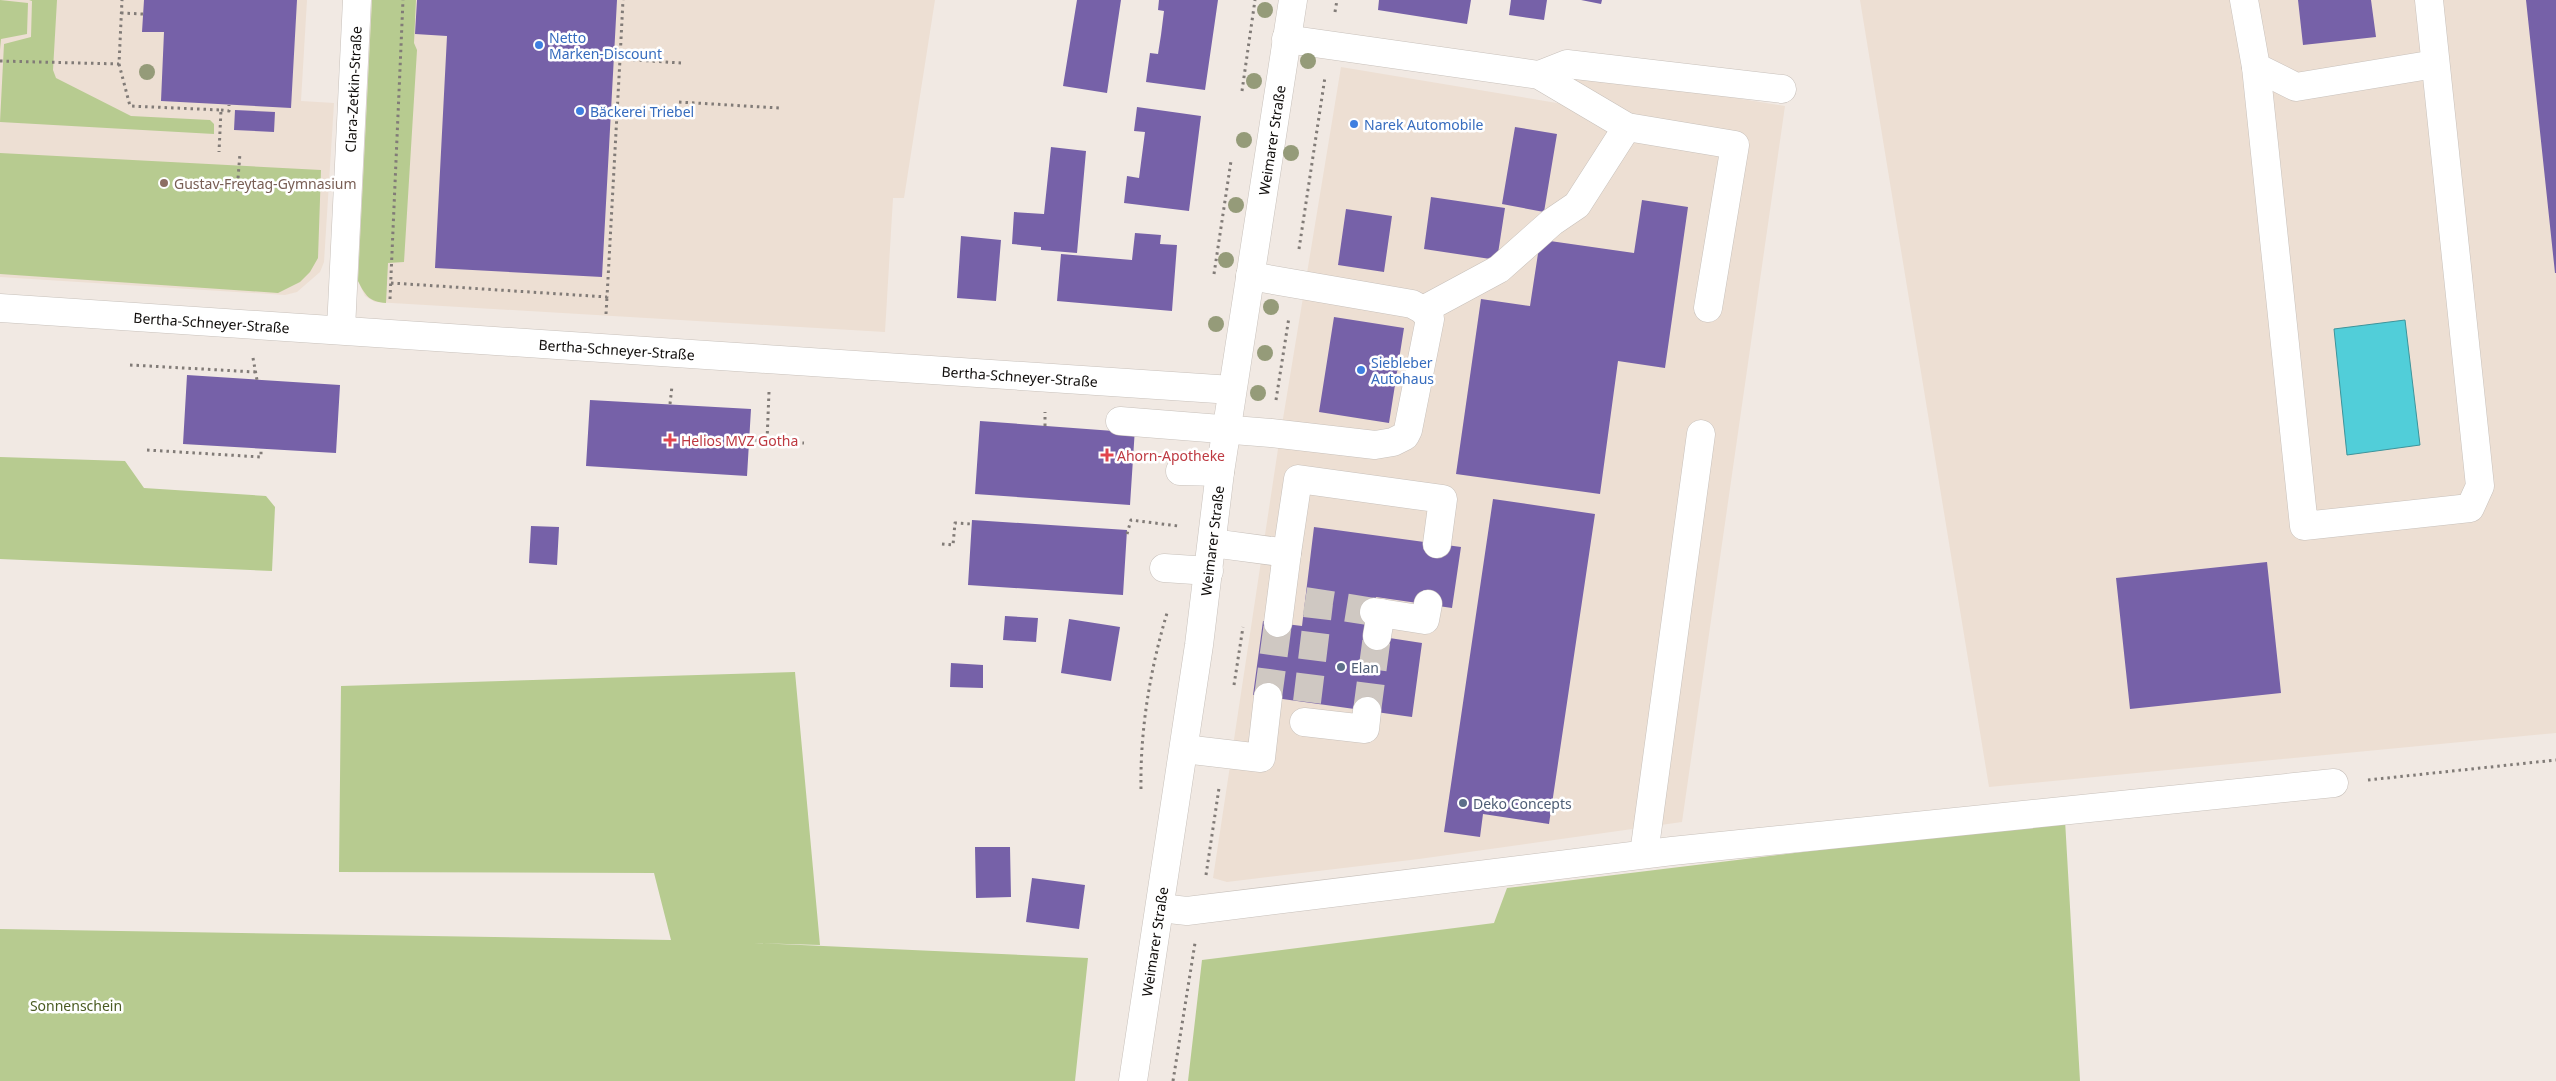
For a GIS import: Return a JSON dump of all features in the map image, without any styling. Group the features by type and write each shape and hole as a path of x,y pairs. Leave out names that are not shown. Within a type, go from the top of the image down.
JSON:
{"street":[{"name":"Clara-Zetkin-Straße","path":"341,329 357,0"},
{"name":"Weimarer Straße","path":"1133,1081 1184,748 1232,390 1293,0"},
{"path":"2244,0 2256,67 2304,526 2470,508 2480,486 2429,0"},
{"path":"1286,39 1540,75 1627,127 1735,145 1708,308"},
{"path":"1540,75 1567,64 1782,89"},
{"path":"2256,67 2296,87 2435,64"},
{"path":"1423,310 1499,269 1552,222 1577,205 1627,127"},
{"path":"1120,421 1375,445 1393,442 1405,436 1408,430 1430,319 1423,310 1412,304 1250,276"},
{"name":"Bertha-Schneyer-Straße","path":"0,308 387,332 1232,390"},
{"path":"1644,854 1701,434"},
{"path":"1180,470 1220,472"},
{"path":"1288,607 1287,553 1298,479 1443,499 1436,544"},
{"path":"1212,544 1287,553"},
{"path":"1164,568 1209,571"},
{"path":"1377,620 1425,620 1428,604"},
{"path":"1184,748 1261,758 1267,707 1305,712 1365,730 1367,710"},
{"path":"1160,908 1187,911 1644,854 2334,783"}],"path":[{"path":"122,0 119,64 130,106 228,111 229,105"},
{"path":"387,332 403,0"},
{"path":"606,324 623,0"},
{"path":"121,13 143,14"},
{"path":"614,59 682,63"},
{"path":"0,61 119,64"},
{"path":"679,102 779,108"},
{"path":"219,152 222,110"},
{"path":"237,191 240,153"},
{"path":"390,283 607,298"},
{"path":"130,365 256,372 258,380"},
{"path":"767,441 770,388"},
{"path":"749,440 804,443"},
{"path":"147,450 261,457 262,449"},
{"path":"1127,534 1131,520 1178,526"},
{"path":"942,544 953,545 955,524 972,524"},
{"path":"2334,783 2556,760"}],"shaded area":[{"name":"Gustav-Freytag-Gymnasium","path":"0,0 307,0 301,101 334,103 324,262 320,272 297,292 285,295 0,277"},
{"path":"372,0 935,0 904,198 893,198 885,332 375,302 365,296 358,281"},
{"path":"1860,0 2556,0 2556,733 1989,787"},
{"path":"1341,67 1563,104 1570,71 1785,106 1682,822 1419,859 1227,882 1213,878 1278,449"}],"green space":[{"path":"0,0 28,3 27,34 1,39 0,50"},
{"path":"29,0 57,0 53,70 56,78 131,116 210,120 214,124 214,134 0,122 4,44 31,37 32,1"},
{"path":"372,0 416,0 414,43 417,50 404,262 388,263 386,303 375,301 368,297 358,281"},
{"path":"0,153 321,170 318,258 310,272 300,282 278,293 0,274"},
{"path":"0,457 125,461 144,488 266,496 275,507 272,571 0,559"},
{"name":"Sonnenschein","path":"795,672 820,945 754,943 1088,958 1075,1081 0,1081 0,929 671,940 654,873 339,872 341,686"},
{"path":"2065,820 2080,1081 1188,1081 1202,960 1494,923 1507,888"}],"water":[{"path":"2405,320 2420,445 2347,455 2334,329"}],"building":[{"path":"144,0 297,0 291,108 161,101 164,32 142,32"},
{"path":"417,0 617,0 602,277 435,268 447,36 415,34"},
{"path":"1077,0 1121,0 1107,93 1063,86"},
{"path":"1159,0 1218,0 1205,90 1146,82 1150,53 1158,54 1164,11 1158,10"},
{"path":"1379,0 1471,0 1467,24 1378,10"},
{"path":"1511,0 1547,0 1544,20 1509,15"},
{"path":"1581,0 1602,0 1601,4"},
{"path":"2298,0 2371,0 2376,37 2303,45"},
{"path":"2526,0 2556,0 2556,273 2555,273"},
{"path":"1137,107 1201,116 1189,211 1124,203 1127,176 1139,178 1145,132 1134,131"},
{"path":"235,110 275,112 274,132 234,130"},
{"path":"1515,127 1557,134 1544,212 1502,204"},
{"path":"1051,147 1086,151 1077,253 1041,250 1041,247 1012,244 1014,212 1044,214"},
{"path":"1431,197 1505,208 1497,260 1424,249"},
{"path":"1642,200 1688,207 1665,368 1618,361 1600,494 1456,474 1481,299 1530,306 1539,247 1550,241 1634,253"},
{"path":"1346,209 1392,216 1384,272 1338,265"},
{"path":"1135,233 1161,235 1160,244 1177,245 1172,311 1057,301 1061,254 1132,260"},
{"path":"961,236 1001,240 996,301 957,298"},
{"name":"Siebleber Autohaus","path":"1334,317 1404,328 1389,423 1319,412"},
{"path":"187,375 340,385 336,453 183,444"},
{"path":"590,400 751,409 747,476 586,466"},
{"path":"980,421 1127,432 1135,428 1130,505 975,494"},
{"path":"1493,499 1595,514 1549,824 1483,814 1480,837 1444,832"},
{"path":"972,520 1127,530 1123,595 968,585"},
{"path":"531,526 559,527 557,565 529,563"},
{"path":"1314,527 1461,547 1452,608 1376,597 1370,635 1422,643 1412,717 1253,695 1263,621 1302,626"},
{"path":"2267,562 2281,693 2130,709 2116,578"},
{"path":"1005,616 1038,618 1036,642 1003,640"},
{"path":"1069,619 1120,627 1111,681 1061,673"},
{"path":"951,663 983,665 983,688 950,687"},
{"path":"975,847 1010,847 1011,897 976,898"},
{"path":"1032,878 1085,885 1079,929 1026,922"}],"tunnel":[{"path":"1305,601 1374,612"},
{"path":"1307,702 1319,603"},
{"path":"1268,697 1278,623"},
{"path":"1367,711 1377,636"}],"place":[{"name":"Netto Marken-Discount","path":"539,45"},
{"name":"Bäckerei Triebel","path":"580,111"},
{"name":"Narek Automobile","path":"1354,124"},
{"name":"Gustav-Freytag-Gymnasium","path":"164,183"},
{"name":"Siebleber Autohaus","path":"1361,370"},
{"name":"Helios MVZ Gotha","path":"670,440"},
{"name":"Ahorn-Apotheke","path":"1107,455"},
{"name":"Elan","path":"1341,667"},
{"name":"Deko Concepts","path":"1463,803"}]}
